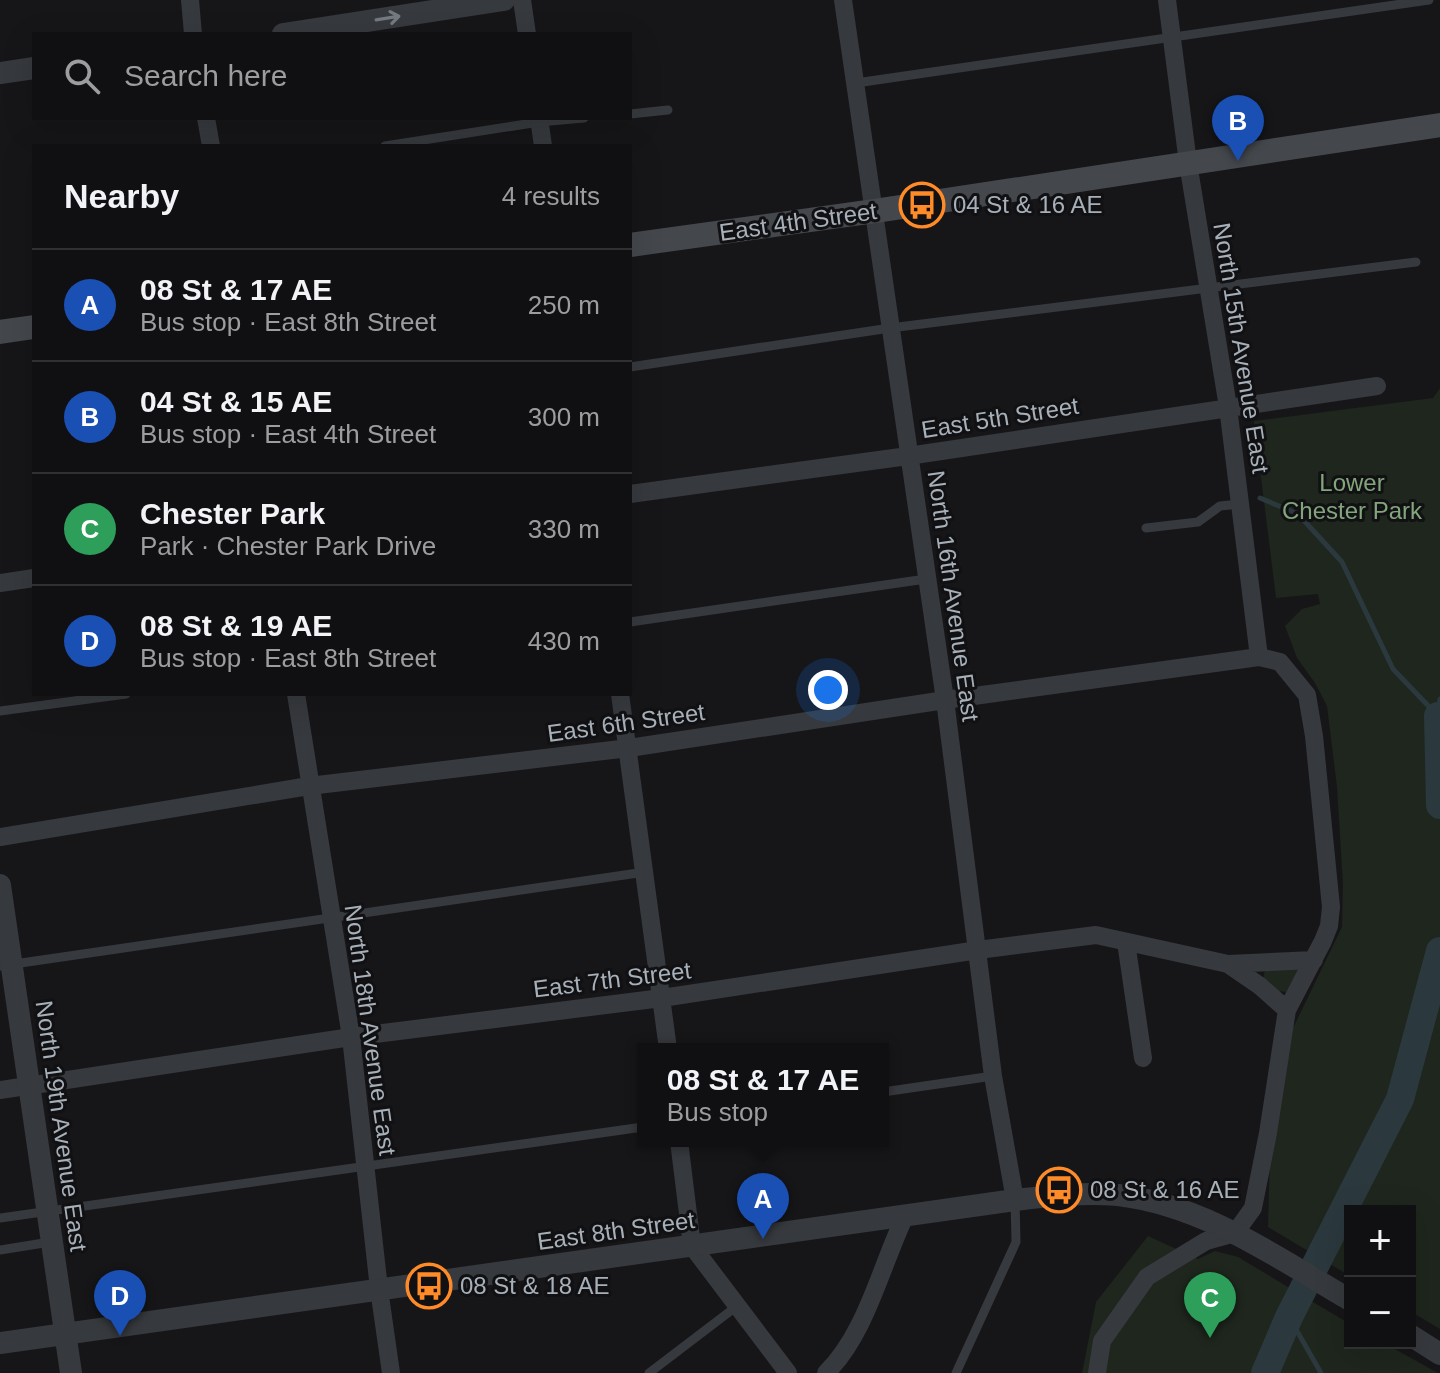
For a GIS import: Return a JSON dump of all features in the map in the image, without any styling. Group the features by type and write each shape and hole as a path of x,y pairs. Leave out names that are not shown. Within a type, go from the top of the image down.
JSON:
{"main road":[{"name":"East 4th Street","path":"632,245 1440,125"},
{"path":"0,332 32,327"}],"street":[{"path":"190,0 193,32"},
{"path":"296,32 504,0"},
{"path":"522,0 527,32"},
{"name":"North 16th Avenue East","path":"843,0 945,700 993,1076 1015,1200"},
{"name":"North 15th Avenue East","path":"1167,0 1188,163 1228,407 1259,657"},
{"path":"0,73 32,68"},
{"path":"206,120 211,144"},
{"path":"539,120 543,144"},
{"name":"East 5th Street","path":"632,494 908,456 1228,407 1245,408 1377,386"},
{"path":"0,583 32,578"},
{"path":"1097,1373 1102,1341 1147,1277 1206,1241 1243,1237 1257,1195 1287,1010 1329,926 1331,907 1307,695 1280,662 1259,657"},
{"name":"East 6th Street","path":"0,837 309,786 629,748 1259,657"},
{"name":"North 18th Avenue East","path":"296,696 351,1037 391,1373"},
{"path":"620,696 667,1043"},
{"name":"North 19th Avenue East","path":"0,885 6,965 71,1373"},
{"name":"East 7th Street","path":"0,1090 351,1037 662,998 1096,935 1228,964 1314,960"},
{"path":"1126,942 1143,1058"},
{"name":"East 7th Street","path":"1228,964 1287,1010"},
{"path":"680,1147 692,1246 788,1373"},
{"name":"East 8th Street","path":"0,1343 1066,1195 1118,1195 1180,1209 1243,1237 1344,1296"},
{"path":"826,1373 845,1352 905,1216"}],"lane":[{"path":"856,83 1429,0"},
{"path":"632,114 668,110"},
{"path":"397,144 539,120"},
{"path":"632,367 890,328 1416,262"},
{"path":"1146,528 1198,522 1220,506 1240,504"},
{"path":"632,622 926,579"},
{"path":"0,711 111,696"},
{"path":"6,965 645,872"},
{"path":"889,1091 993,1076"},
{"path":"0,1218 637,1128"},
{"path":"956,1373 1016,1242 1015,1200"},
{"path":"0,1250 50,1242"},
{"path":"649,1373 737,1306"}],"green space":[{"name":"Lower Chester Park","path":"1440,388 1440,1329 1416,1315 1416,1205 1344,1205 1344,1272 1268,1227 1270,1154 1293,1028 1342,927 1343,884 1337,787 1327,706 1297,658 1285,626 1302,609 1320,604 1318,594 1276,598 1254,421 1433,398"},
{"path":"1295,966 1299,971 1286,992 1277,991 1263,979 1265,970"},
{"path":"1148,1236 1198,1259 1215,1251 1238,1257 1344,1320 1344,1349 1395,1349 1438,1373 1082,1373 1096,1302"}],"waterway":[{"path":"1260,498 1298,514 1342,562 1393,669 1438,716"},
{"path":"1438,715 1440,699"},
{"path":"1438,716 1440,805"},
{"path":"1265,1373 1289,1317 1400,1099 1440,951"},
{"path":"1289,1317 1321,1373"}],"place":[{"name":"04 St & 15 AE","path":"1238,161"},
{"name":"04 St & 16 AE","path":"922,205"},
{"name":"08 St & 16 AE","path":"1059,1190"},
{"name":"08 St & 17 AE","path":"763,1239"},
{"name":"08 St & 18 AE","path":"429,1286"},
{"name":"08 St & 19 AE","path":"120,1336"},
{"name":"Chester Park","path":"1210,1338"}]}
